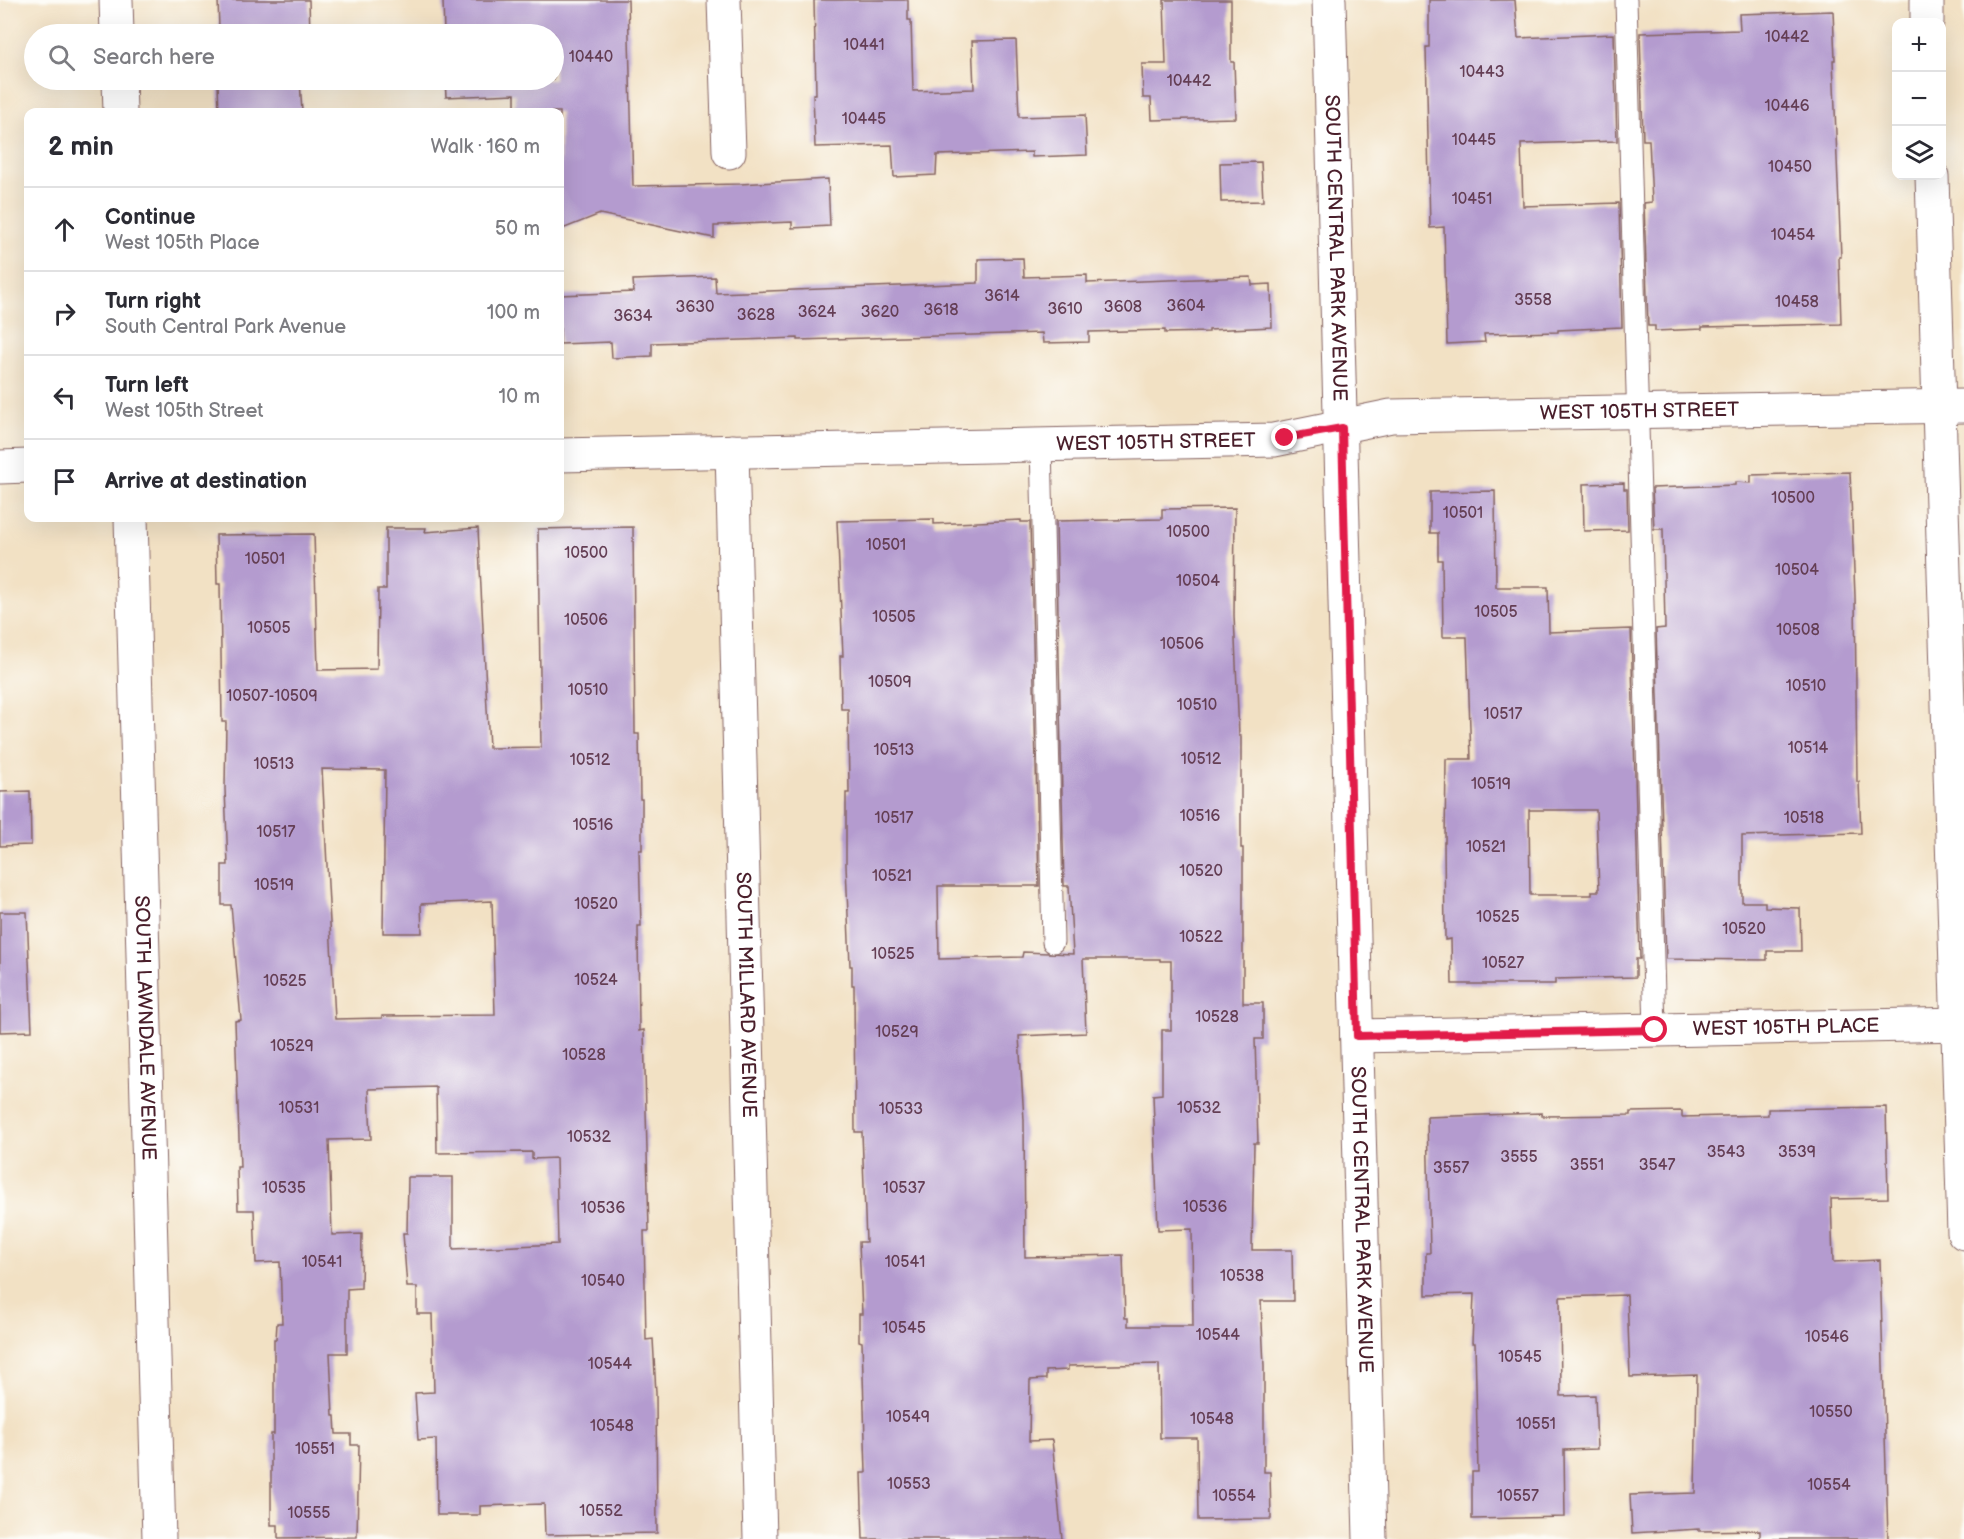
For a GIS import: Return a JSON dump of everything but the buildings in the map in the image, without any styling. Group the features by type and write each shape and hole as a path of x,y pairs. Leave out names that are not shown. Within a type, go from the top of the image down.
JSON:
{"street":[{"path":"117,0 117,24"},
{"path":"724,0 729,152"},
{"name":"SOUTH CENTRAL PARK AVENUE","path":"1329,0 1370,1539"},
{"path":"1927,0 1927,18"},
{"path":"119,90 120,108"},
{"path":"1932,180 1952,406 1964,1233"},
{"name":"WEST 105TH STREET","path":"564,455 1274,440 1342,428 1391,416 1952,406"},
{"name":"SOUTH MILLARD AVENUE","path":"732,452 760,1539"},
{"path":"0,467 24,466"},
{"name":"SOUTH LAWNDALE AVENUE","path":"131,522 159,1539"},
{"name":"WEST 105TH PLACE","path":"1357,1036 1960,1024"}],"lane":[{"path":"1626,0 1655,1030"},
{"path":"1041,445 1053,942"}],"route":[{"path":"1285,438 1342,428 1357,1036 1655,1030"}]}
